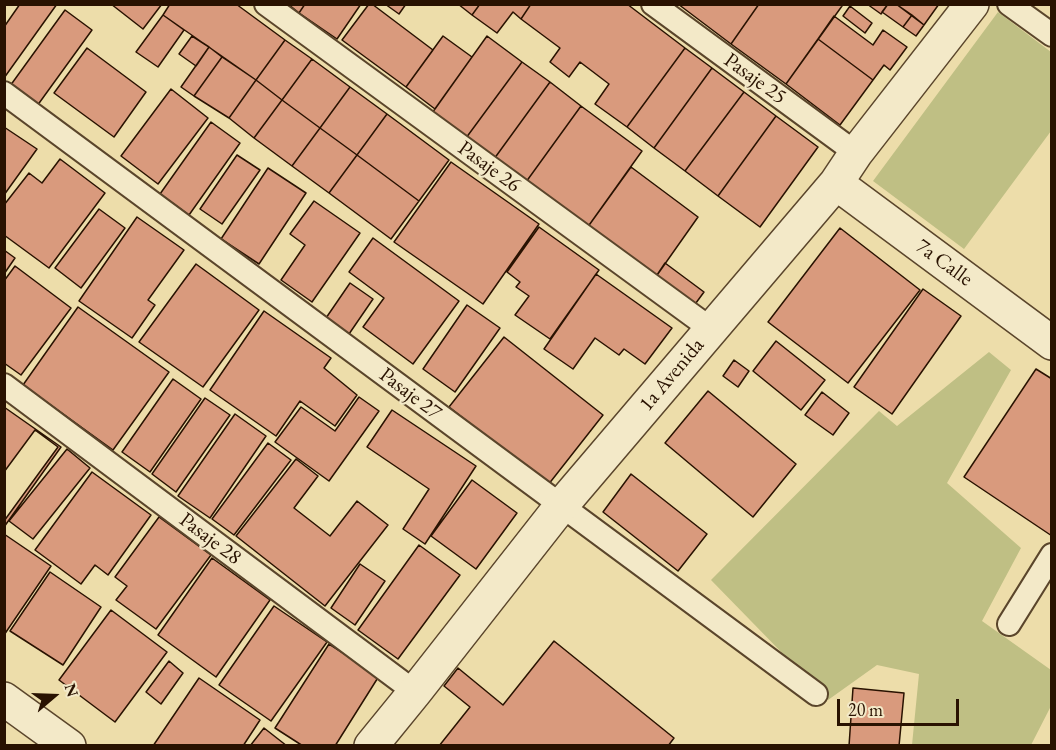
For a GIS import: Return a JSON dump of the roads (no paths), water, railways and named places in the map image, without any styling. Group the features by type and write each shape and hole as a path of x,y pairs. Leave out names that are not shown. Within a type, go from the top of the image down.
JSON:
{"street":[{"name":"1a Avenida","path":"371,746 561,506 836,183 856,153 972,4"},
{"name":"7a Calle","path":"836,183 1052,343"},
{"path":"4,699 69,746"}],"lane":[{"name":"Pasaje 26","path":"266,4 711,329"},
{"name":"Pasaje 25","path":"653,4 856,153"},
{"path":"1009,4 1052,35"},
{"name":"Pasaje 27","path":"4,93 816,694"},
{"name":"Pasaje 28","path":"4,385 415,692"},
{"path":"1009,624 1052,555"}]}
